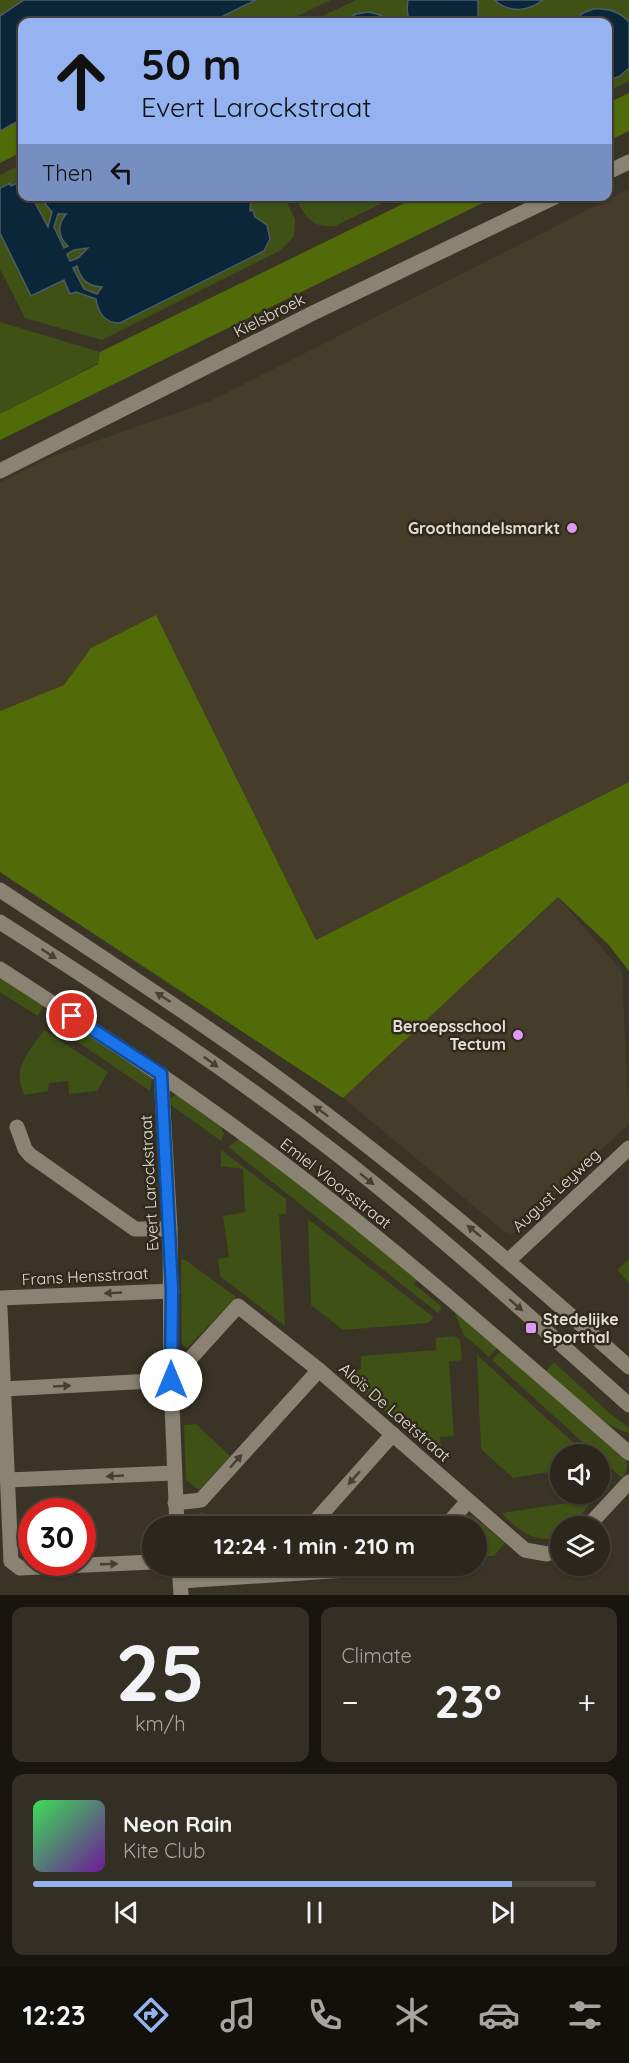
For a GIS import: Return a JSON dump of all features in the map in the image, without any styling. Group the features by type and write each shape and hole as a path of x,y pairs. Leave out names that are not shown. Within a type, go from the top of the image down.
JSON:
{"street":[{"path":"612,170 629,162"},
{"name":"Kielsbroek","path":"0,471 313,313 547,201"},
{"path":"0,890 186,1013 261,1066 405,1175 509,1260 629,1367"},
{"name":"Emiel Vloorsstraat","path":"0,922 194,1050 346,1162 477,1270 629,1405"},
{"name":"Emiel Vloorsstraat","path":"0,969 161,1074 254,1142 416,1269 629,1454"},
{"name":"Evert Larockstraat","path":"161,1074 170,1229 171,1380 177,1516"},
{"path":"17,1127 30,1155 135,1229 170,1229"},
{"name":"August Leyweg","path":"509,1260 629,1148"},
{"name":"Frans Hensstraat","path":"0,1298 172,1290"},
{"name":"Aloïs De Laetstraat","path":"171,1380 238,1306 319,1370 525,1550 550,1553"},
{"path":"0,1308 8,1480 6,1562 20,1568 142,1563"},
{"path":"176,1503 201,1500 319,1370"},
{"path":"4,1389 171,1380"},
{"path":"320,1516 393,1434"},
{"path":"8,1480 174,1473"},
{"path":"597,1516 629,1482"},
{"path":"455,1516 468,1501"},
{"path":"180,1581 255,1576"}],"shaded area":[{"path":"629,189 629,782 316,940 156,616 92,648 64,685 0,711 0,482 48,458 210,401 605,201 612,201 612,198"},
{"name":"Beroepsschool Tectum","path":"558,897 622,971 629,1124 510,1236 343,1098"}],"green space":[{"path":"0,0 41,0 0,29"},
{"path":"258,0 331,0 293,18 220,18"},
{"path":"356,0 629,0 629,81 612,90 612,18 318,18"},
{"path":"629,93 629,131 612,139 612,101"},
{"path":"18,96 18,154 0,163 0,106"},
{"path":"18,166 18,201 286,201 295,219 294,236 281,250 102,340 25,318 0,269 0,175"},
{"path":"297,201 386,201 335,226 314,223"},
{"path":"409,201 487,201 0,440 0,414 98,364 100,352"},
{"path":"0,322 100,352 98,363 0,414"},
{"path":"156,615 316,940 629,782 629,971 608,944 558,897 343,1098 0,872 0,711 64,685 91,648"},
{"path":"0,975 41,1002 43,1006 38,1016 0,992"},
{"path":"57,1014 152,1078 150,1091 47,1021 51,1015"},
{"path":"44,1030 108,1072 97,1091 69,1094 68,1081 49,1083 48,1091 25,1095 21,1086 21,1069 28,1053"},
{"path":"175,1095 182,1097 220,1124 224,1134 221,1141 168,1103"},
{"path":"237,1140 243,1141 419,1278 414,1284 442,1307 438,1313 228,1147"},
{"path":"221,1150 286,1199 286,1214 279,1214 285,1326 220,1276 218,1259 229,1257 223,1216 245,1212 243,1169 221,1166"},
{"path":"308,1219 433,1318 428,1323 343,1330 311,1305"},
{"path":"184,1259 236,1297 187,1348 182,1345 181,1260"},
{"path":"629,1259 629,1283 617,1270"},
{"path":"452,1305 499,1346 489,1357 463,1334"},
{"path":"454,1336 460,1340 462,1360 449,1362 454,1436 440,1437 442,1461 339,1371 361,1369 361,1356 436,1350 436,1338"},
{"path":"502,1349 608,1444 585,1444 492,1360"},
{"path":"477,1355 575,1444 550,1444 550,1472 513,1478 481,1449"},
{"path":"554,1362 608,1412 629,1428 629,1433 617,1429 595,1415 546,1371"},
{"path":"196,1424 230,1456 199,1490 186,1480 184,1425"},
{"path":"610,1446 625,1459 627,1464 622,1478 610,1467"},
{"path":"561,1504 590,1504 580,1516 550,1516 550,1538 544,1539 521,1531 502,1513"},
{"path":"487,1528 505,1543 494,1556 487,1556"}],"water":[{"path":"24,0 256,0 219,18 18,18 18,121 0,131 0,16"},
{"path":"408,0 478,0 478,18 408,18"},
{"path":"494,0 543,0 525,9 512,9"},
{"path":"593,9 603,9 621,15 629,22 629,68 620,76 612,79 612,18 577,18"},
{"path":"369,12 385,18 349,18 356,14"},
{"path":"10,183 11,186 18,183 18,201 34,201 48,227 52,212 44,201 251,201 250,211 253,210 255,217 267,225 270,239 264,251 120,323 114,323 103,316 98,309 96,299 76,292 70,294 64,280 31,296 0,233 0,188","holes":["58,214 66,214 60,227 62,239 68,246 64,248 54,227","88,248 78,258 70,261 67,254 74,250","77,266 83,279 89,284 102,287 97,294 84,289 73,268"]}],"place":[{"name":"Groothandelsmarkt","path":"572,528"},
{"name":"Beroepsschool Tectum","path":"518,1035"},
{"name":"Stedelijke Sporthal","path":"531,1328"}],"route":[{"path":"72,1016 161,1074 172,1290 171,1380"}]}
